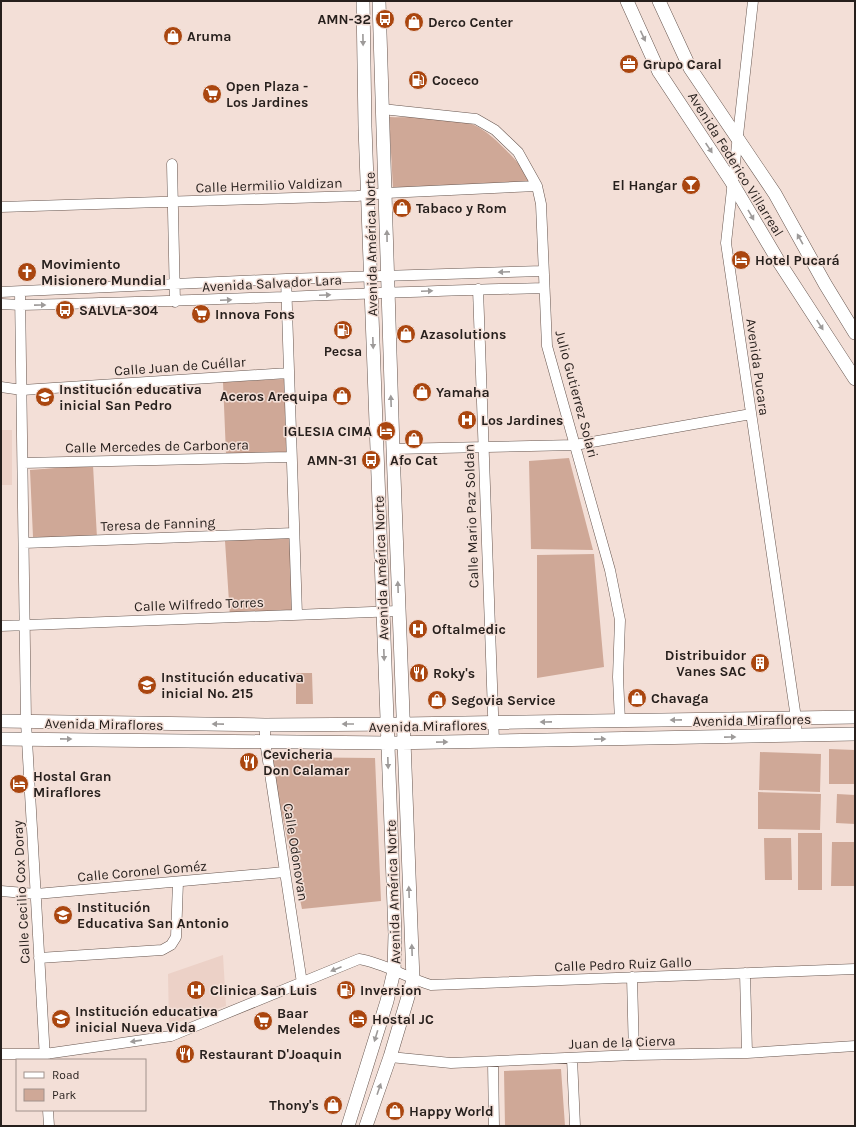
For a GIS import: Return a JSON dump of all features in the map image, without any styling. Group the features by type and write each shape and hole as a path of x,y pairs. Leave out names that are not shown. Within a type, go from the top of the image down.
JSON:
{"main road":[{"name":"Avenida América Norte","path":"348,1126 387,1001 394,971 395,934 370,276 363,1"},
{"name":"Avenida América Norte","path":"366,1126 390,1057 413,980 398,611 379,1"},
{"name":"Avenida Federico Villarreal","path":"627,1 660,72 731,181 779,262 855,378"},
{"name":"Avenida Federico Villarreal","path":"659,1 690,68 775,194 825,284 855,333"},
{"name":"Avenida Miraflores","path":"1,721 265,725 855,717"},
{"path":"625,721 631,739"},
{"name":"Avenida Miraflores","path":"1,739 403,743 855,734"}],"street":[{"name":"Avenida Pucara","path":"753,1 731,181 726,243 796,718 796,736"},
{"name":"Julio Gutierrez Solari","path":"382,110 476,119 495,130 518,152 537,186 541,204 547,346 610,570 620,620 618,677 625,721"},
{"path":"172,164 175,302"},
{"name":"Calle Hermilio Valdizan","path":"1,207 173,203 537,186"},
{"name":"Avenida Salvador Lara","path":"1,292 388,275 543,271"},
{"path":"286,279 297,615"},
{"name":"Avenida Salvador Lara","path":"1,304 21,305 175,302 371,292 544,288"},
{"name":"Calle Mario Paz Soldan","path":"478,289 494,741"},
{"name":"Calle Cecilio Cox Doray","path":"20,292 26,722 45,1057"},
{"name":"Calle Juan de Cuéllar","path":"1,386 22,390 288,373"},
{"path":"393,449 575,445 751,414"},
{"name":"Calle Mercedes de Carbonera","path":"23,463 292,457"},
{"name":"Teresa de Fanning","path":"24,543 294,533"},
{"name":"Calle Wilfredo Torres","path":"1,626 398,611"},
{"name":"Calle Odonovan","path":"265,725 265,742 302,983"},
{"name":"Calle Coronel Goméz","path":"1,891 36,894 285,872"},
{"path":"39,958 162,950 171,945 176,937 178,882"},
{"name":"Calle Pedro Ruiz Gallo","path":"1,1054 45,1057 171,1036 359,960 373,961 413,980 432,985 855,969"},
{"path":"745,973 747,1052"},
{"path":"632,977 634,1055"},
{"name":"Juan de la Cierva","path":"390,1057 451,1063 747,1052 855,1046"},
{"path":"572,1058 575,1126"},
{"path":"493,1062 494,1126"},
{"path":"48,1111 49,1126"}],"shaded area":[{"path":"1,430 12,430 12,485 1,485"},
{"name":"Clinica San Luis","path":"223,955 226,1006 169,1025 168,974"}],"green space":[{"path":"389,117 432,117 454,119 474,125 498,142 533,182 393,188"},
{"path":"284,379 287,453 226,454 223,382"},
{"path":"569,458 593,550 531,549 529,461"},
{"path":"93,465 97,538 33,537 30,470"},
{"path":"291,537 292,617 230,617 225,541"},
{"path":"594,554 604,667 537,678 537,555"},
{"path":"296,673 312,673 313,704 296,704"},
{"path":"829,749 855,750 855,784 829,784"},
{"path":"760,752 821,754 820,792 759,790"},
{"path":"270,757 375,758 381,901 302,909"},
{"path":"758,792 821,794 820,830 758,829"},
{"path":"837,794 855,795 855,824 836,823"},
{"path":"798,833 822,833 822,890 798,890"},
{"path":"764,838 791,838 792,880 765,880"},
{"path":"832,842 855,842 855,886 831,886"},
{"path":"561,1069 565,1126 505,1126 504,1071"}],"place":[{"name":"AMN-32","path":"385,19"},
{"name":"Derco Center","path":"414,22"},
{"name":"Aruma","path":"173,36"},
{"name":"Grupo Caral","path":"629,64"},
{"name":"Coceco","path":"418,80"},
{"name":"Open Plaza - Los Jardines","path":"212,94"},
{"name":"El Hangar","path":"691,185"},
{"name":"Tabaco y Rom","path":"402,208"},
{"name":"Hotel Pucará","path":"741,260"},
{"name":"Movimiento Misionero Mundial","path":"27,272"},
{"name":"SALVLA-304","path":"65,310"},
{"name":"Innova Fons","path":"201,314"},
{"name":"Pecsa","path":"343,330"},
{"name":"Azasolutions","path":"406,334"},
{"name":"Yamaha","path":"422,392"},
{"name":"Aceros Arequipa","path":"342,396"},
{"name":"Institución educativa inicial San Pedro","path":"45,397"},
{"name":"Los Jardines","path":"467,420"},
{"name":"IGLESIA CIMA","path":"386,431"},
{"name":"Afo Cat","path":"414,439"},
{"name":"AMN-31","path":"371,460"},
{"name":"Oftalmedic","path":"418,629"},
{"name":"Distribuidor Vanes SAC","path":"760,663"},
{"name":"Roky's","path":"419,673"},
{"name":"Institución educativa inicial No. 215","path":"147,685"},
{"name":"Chavaga","path":"637,698"},
{"name":"Segovia Service","path":"437,700"},
{"name":"Cevicheria Don Calamar","path":"249,762"},
{"name":"Hostal Gran Miraflores","path":"19,784"},
{"name":"Institución Educativa San Antonio","path":"63,915"},
{"name":"Clinica San Luis","path":"196,990"},
{"name":"Inversion","path":"346,990"},
{"name":"Institución educativa inicial Nueva Vida","path":"61,1019"},
{"name":"Hostal JC","path":"358,1019"},
{"name":"Baar Melendes","path":"263,1021"},
{"name":"Restaurant D'Joaquin","path":"185,1054"},
{"name":"Thony's","path":"333,1105"},
{"name":"Happy World","path":"395,1111"}]}
